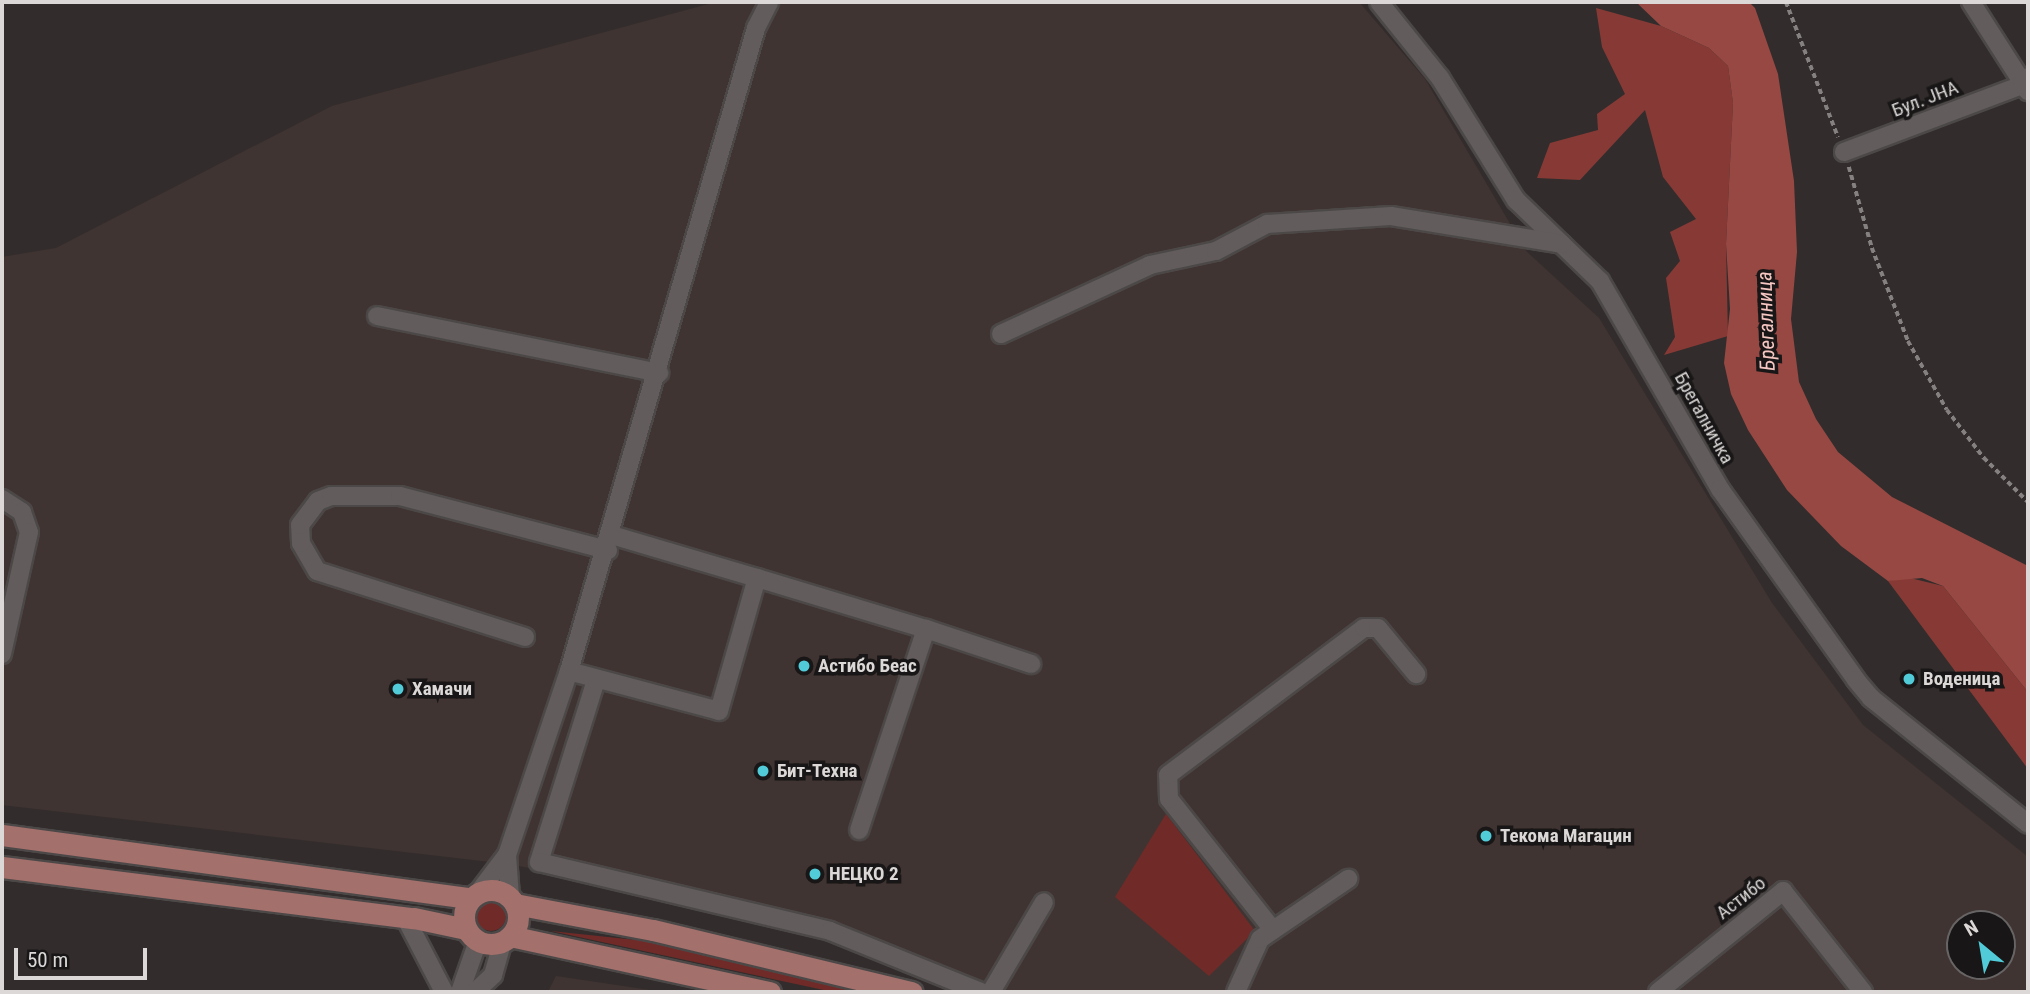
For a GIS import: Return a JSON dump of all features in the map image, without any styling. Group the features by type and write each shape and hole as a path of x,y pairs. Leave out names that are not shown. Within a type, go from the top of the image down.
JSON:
{"main road":[{"path":"2,835 474,895 495,890 512,900 653,930 912,992"},
{"path":"2,867 405,917 472,935 507,938 770,992"},
{"path":"472,935 463,913 474,895"},
{"path":"507,938 518,921 512,900"}],"street":[{"path":"474,895 507,855 569,671 610,543 756,28 769,2"},
{"name":"Брегалничка","path":"1379,2 1440,78 1516,200 1566,245 1617,306 1720,489 1863,689 2028,824"},
{"name":"Бул. ЈНА","path":"1844,152 2026,84 1971,2"},
{"path":"1001,334 1138,269 1216,251 1267,224 1391,216 1566,245"},
{"path":"377,316 659,373"},
{"path":"525,636 317,571 301,543 300,525 318,501 331,496 400,496 757,578 1031,664"},
{"path":"2,499 22,512 29,532 2,654"},
{"path":"569,671 719,711 757,578"},
{"path":"1273,930 1169,799 1168,775 1364,628 1378,628 1416,674"},
{"path":"859,830 926,629"},
{"path":"596,680 539,862 830,931 981,992"},
{"path":"507,855 512,900"},
{"path":"1236,992 1260,939 1348,879"},
{"name":"Астибо","path":"1658,992 1783,891 1863,992"},
{"path":"991,992 1044,902"},
{"path":"405,917 444,992"},
{"path":"460,992 472,935"},
{"path":"475,992 494,975 507,938"}],"path":[{"path":"1786,2 1844,152 1872,248 1908,341 1947,410 1984,458 2028,502"}],"shaded area":[{"path":"716,2 1359,2 1425,79 1526,251 1599,318 1772,603 1863,725 2028,857 2028,992 991,992 899,948 756,909 508,864 2,805 2,257 56,248 332,106"},
{"path":"1596,8 1661,26 1709,48 1728,66 1733,103 1726,244 1728,336 1664,355 1675,337 1666,278 1680,261 1670,232 1696,219 1663,177 1645,110 1580,180 1537,178 1550,143 1598,130 1597,114 1625,94 1602,47"},
{"path":"1906,577 1943,586 2028,692 2028,769 1888,581"},
{"path":"1166,814 1255,931 1209,976 1115,897"},
{"path":"491,901 502,905 506,916 502,927 491,931 480,927 476,916 480,905"},
{"path":"551,931 674,944 879,992 833,992"},
{"path":"556,976 663,992 548,992"}],"water":[{"name":"Брегалница","path":"1636,2 1749,2 1755,8 1778,74 1794,181 1797,252 1791,319 1799,382 1816,419 1838,452 1892,497 2028,566 2028,692 1943,586 1922,578 1888,581 1841,546 1787,490 1748,430 1731,394 1724,363 1730,309 1726,244 1733,103 1728,66 1709,48 1661,26"}],"place":[{"name":"Астибо Беас","path":"804,666"},
{"name":"Воденица","path":"1909,679"},
{"name":"Хамачи","path":"398,689"},
{"name":"Бит-Техна","path":"763,771"},
{"name":"Текома Магацин","path":"1486,836"},
{"name":"НЕЦКО 2","path":"815,874"}]}
